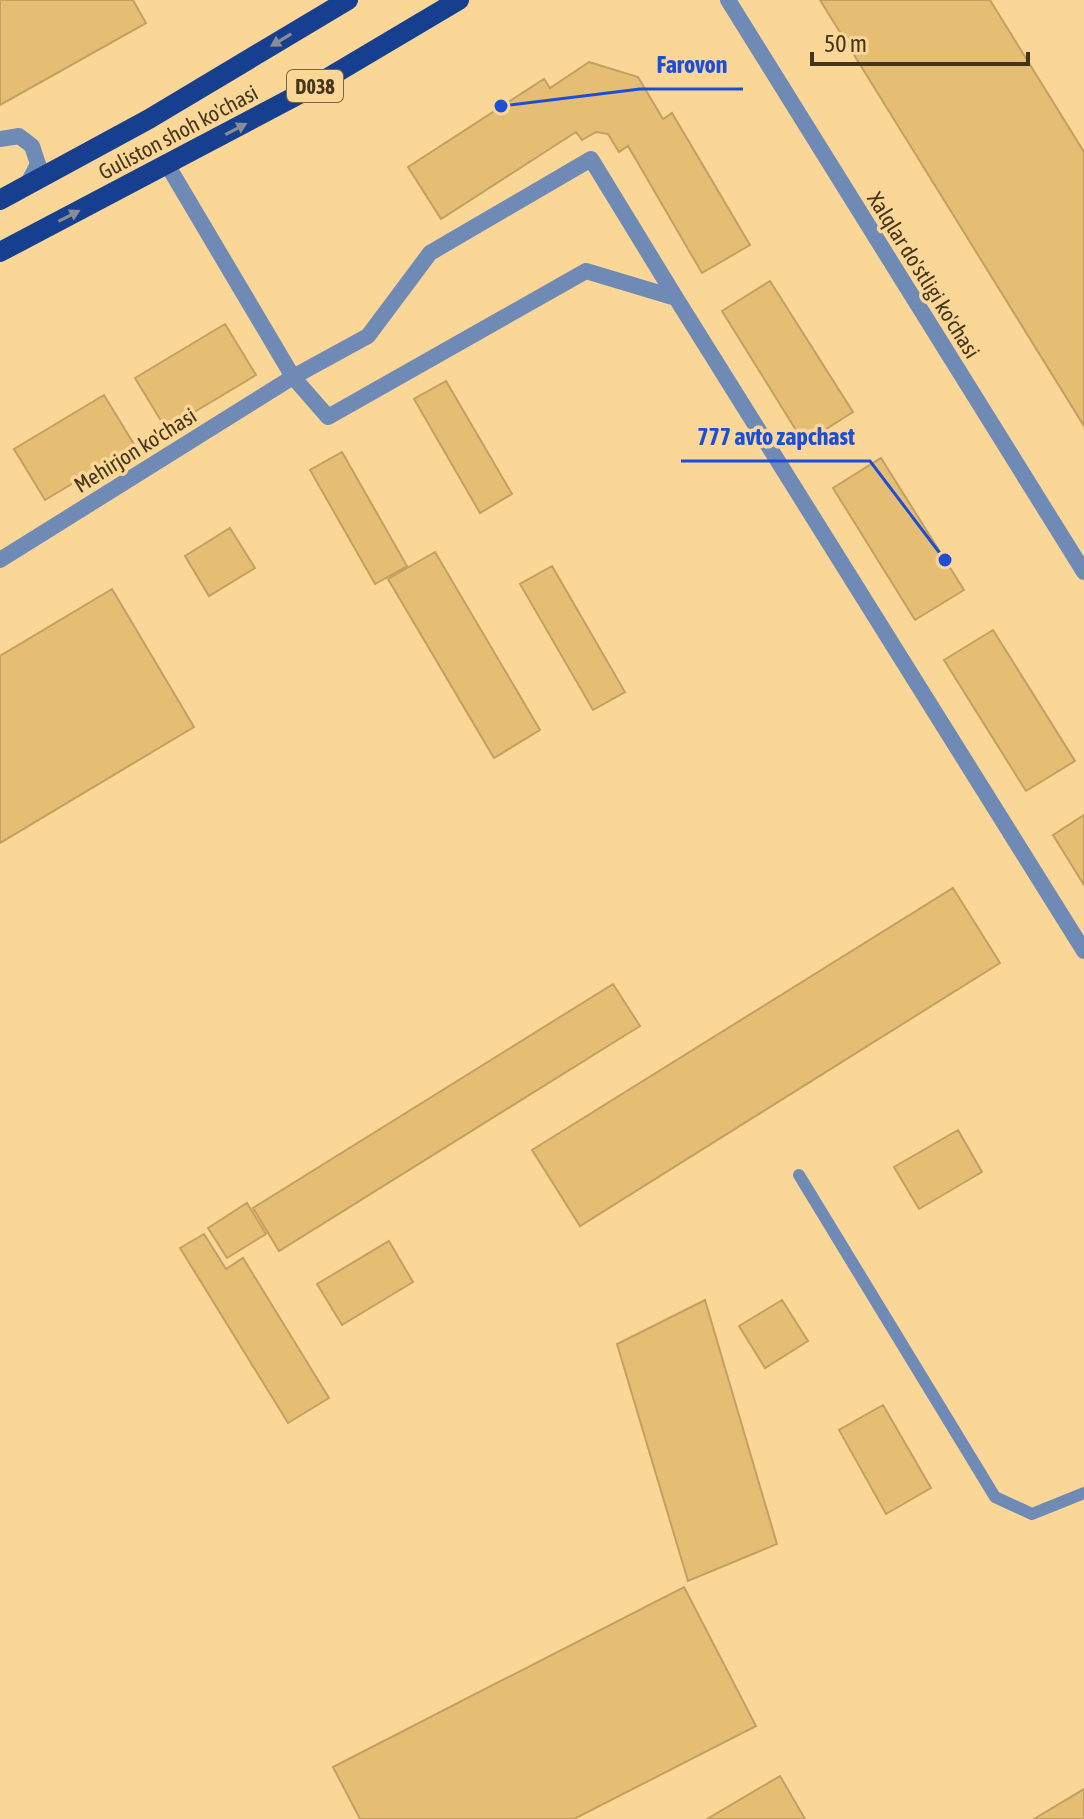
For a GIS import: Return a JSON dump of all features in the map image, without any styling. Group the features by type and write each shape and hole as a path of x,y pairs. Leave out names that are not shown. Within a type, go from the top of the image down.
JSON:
{"main road":[{"name":"Guliston shoh ko'chasi","path":"0,200 149,119 348,0"},
{"name":"Guliston shoh ko'chasi","path":"0,252 309,89 459,0"}],"street":[{"name":"Xalqlar do'stligi ko'chasi","path":"728,0 1084,572"},
{"path":"0,139 19,136 32,146 38,164 26,187"},
{"name":"Mehirjon ko'chasi","path":"0,560 293,377 368,336 430,253 591,159 676,298"},
{"path":"168,166 293,377 328,417 586,271 676,298 1084,951"}],"lane":[{"path":"799,1175 995,1497 1032,1514 1084,1493"}],"building":[{"path":"0,0 133,0 146,23 0,105"},
{"path":"820,0 990,0 1084,152 1084,426"},
{"path":"589,62 638,77 663,119 672,113 750,245 702,273 628,146 619,152 608,134 596,132 582,140 576,132 441,219 408,167 544,79 550,88"},
{"path":"770,281 853,412 804,443 722,311"},
{"path":"225,324 256,375 166,429 135,378"},
{"path":"446,381 512,494 480,513 414,399"},
{"path":"104,395 135,446 45,500 14,449"},
{"path":"342,452 407,566 375,584 310,470"},
{"path":"881,458 964,590 915,620 833,488"},
{"path":"230,528 255,568 209,596 185,556"},
{"path":"435,552 540,730 494,758 388,579"},
{"path":"552,566 625,692 593,710 520,584"},
{"path":"112,589 194,727 0,843 0,656"},
{"path":"993,630 1075,761 1026,791 944,660"},
{"path":"1084,815 1084,885 1053,835"},
{"path":"953,888 1000,963 580,1226 532,1150"},
{"path":"613,984 640,1026 279,1251 253,1208"},
{"path":"958,1130 982,1172 919,1209 894,1167"},
{"path":"247,1203 266,1234 227,1258 208,1228"},
{"path":"204,1234 226,1269 243,1258 329,1398 288,1423 180,1248"},
{"path":"389,1241 413,1282 342,1325 317,1284"},
{"path":"705,1300 777,1544 688,1581 617,1344"},
{"path":"782,1300 808,1341 765,1368 739,1326"},
{"path":"883,1405 931,1488 886,1514 839,1430"},
{"path":"684,1587 756,1726 574,1819 360,1819 333,1767"},
{"path":"780,1776 805,1819 707,1819"},
{"path":"1084,1789 1084,1819 1034,1819"}],"place":[{"name":"Farovon","path":"501,106"},
{"name":"777 avto zapchast","path":"945,560"}]}
